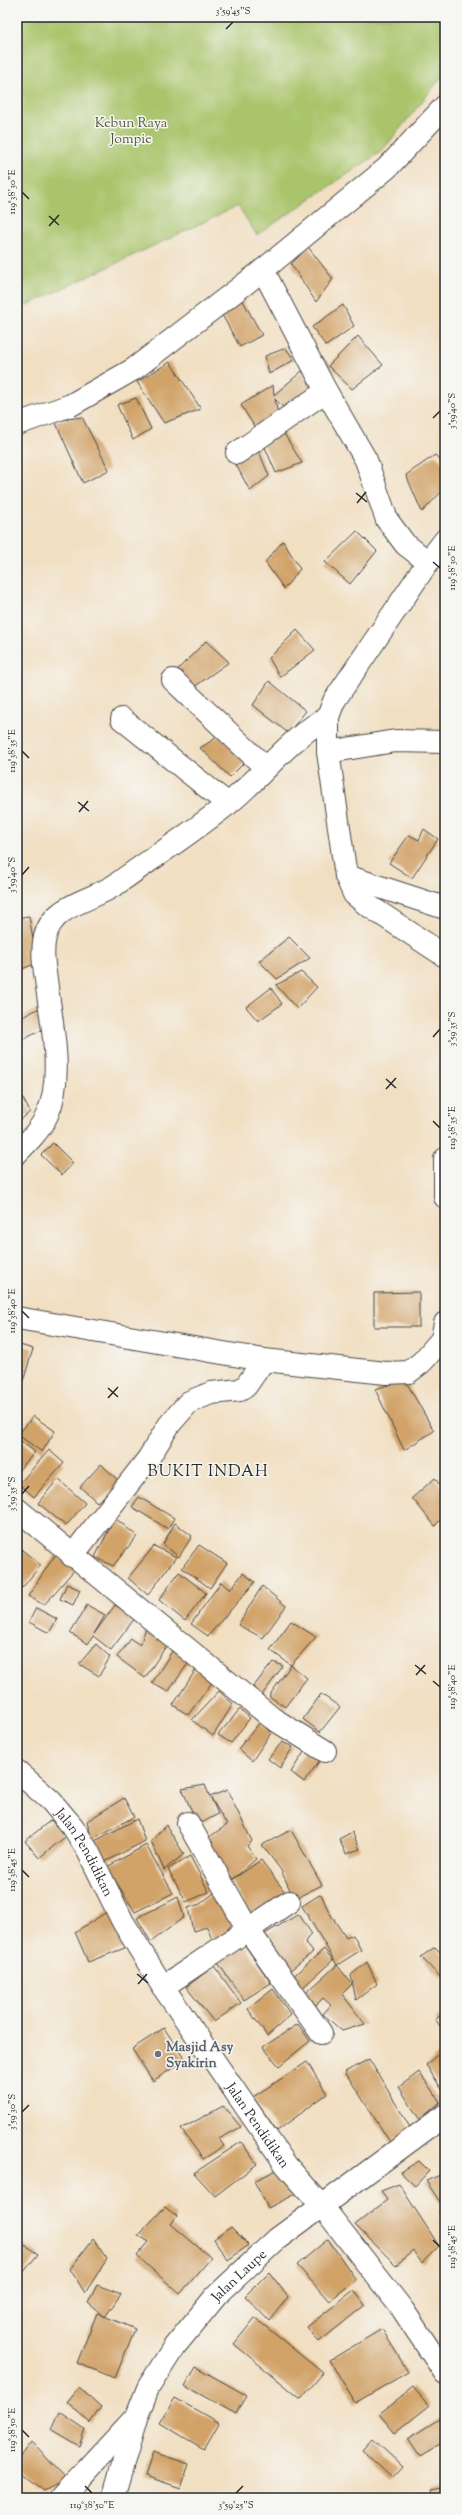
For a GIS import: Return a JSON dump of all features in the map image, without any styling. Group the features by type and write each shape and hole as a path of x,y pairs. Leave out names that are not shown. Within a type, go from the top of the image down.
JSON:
{"street":[{"path":"17,424 71,405 134,369 263,270 387,168 445,106"},
{"path":"263,270 326,391 366,460 387,520 393,531 405,544 428,562"},
{"path":"237,453 326,391"},
{"path":"445,540 428,562 334,700 328,717 328,752 346,876 354,894 366,904 445,956"},
{"path":"173,680 266,768"},
{"path":"17,1153 31,1138 47,1116 56,1084 52,1025 43,956 45,936 54,918 67,908 112,887 228,804 297,737 328,717"},
{"path":"122,719 228,804"},
{"path":"328,752 395,741 445,742"},
{"path":"346,876 445,908"},
{"path":"445,1159 445,1197"},
{"path":"17,1318 264,1360 386,1373 409,1372 422,1362 442,1339 445,1323"},
{"path":"72,1556 148,1459 169,1425 189,1402 211,1393 240,1390 246,1386 264,1360"},
{"path":"17,1509 72,1556 272,1718 325,1751"},
{"name":"Jalan Pendidikan","path":"17,1771 50,1801 73,1827 88,1851 123,1922 163,1987 286,2164 322,2206 403,2310 445,2373"},
{"path":"188,1823 247,1928 322,2033"},
{"path":"163,1987 247,1928 289,1902"},
{"name":"Jalan Laupe","path":"113,2498 137,2416 148,2388 174,2347 216,2296 278,2239 445,2115"},
{"path":"61,2498 137,2416"}],"green space":[{"name":"Kebun Raya Jompie","path":"17,17 445,17 445,73 382,151 257,235 238,206 17,310"}],"building":[{"path":"308,247 333,279 316,302 291,264"},
{"path":"242,299 262,335 240,347 222,315"},
{"path":"343,305 354,326 326,346 312,327"},
{"path":"358,336 383,365 352,389 328,366"},
{"path":"286,348 294,360 269,374 265,356"},
{"path":"170,362 201,409 164,423 137,382"},
{"path":"302,371 313,385 286,410 275,399 279,420 257,431 241,405 273,385 274,395"},
{"path":"136,398 151,429 133,440 117,405"},
{"path":"82,417 109,470 83,483 55,421"},
{"path":"283,432 302,463 276,473 264,445"},
{"path":"255,442 269,476 250,491 233,459"},
{"path":"435,455 445,465 445,488 422,512 406,475"},
{"path":"357,531 377,551 350,584 325,562"},
{"path":"283,541 300,569 284,589 265,562"},
{"path":"297,630 315,650 280,677 269,658"},
{"path":"206,641 229,662 194,687 178,669"},
{"path":"269,681 306,711 288,733 253,705"},
{"path":"219,736 247,760 230,777 200,748"},
{"path":"424,829 438,839 412,878 389,863 409,835 419,840"},
{"path":"29,916 37,963 17,971 17,918"},
{"path":"289,937 310,958 277,979 259,961"},
{"path":"301,972 317,987 297,1009 276,985"},
{"path":"271,988 282,1004 258,1021 246,1007"},
{"path":"41,1007 46,1028 18,1042 17,1020"},
{"path":"17,1087 30,1112 17,1123"},
{"path":"53,1143 73,1163 62,1175 41,1155"},
{"path":"419,1292 419,1327 374,1327 374,1293"},
{"path":"17,1344 33,1349 17,1401"},
{"path":"405,1380 434,1431 404,1450 375,1389"},
{"path":"33,1416 55,1431 42,1452 18,1435"},
{"path":"18,1439 35,1452 17,1472 17,1441"},
{"path":"49,1450 64,1463 34,1497 19,1484"},
{"path":"101,1464 121,1483 97,1502 80,1487"},
{"path":"435,1478 445,1493 445,1514 435,1526 412,1498"},
{"path":"58,1479 85,1503 66,1526 38,1503"},
{"path":"139,1497 174,1518 168,1529 132,1507"},
{"path":"115,1518 137,1536 113,1566 95,1557"},
{"path":"175,1523 192,1536 179,1557 163,1544"},
{"path":"199,1545 227,1563 210,1588 182,1568"},
{"path":"17,1546 41,1565 22,1588 17,1584"},
{"path":"154,1546 176,1557 148,1595 128,1578"},
{"path":"55,1555 75,1569 44,1605 28,1596"},
{"path":"179,1572 206,1593 185,1621 159,1600"},
{"path":"243,1573 255,1582 208,1636 191,1624 221,1582 230,1590"},
{"path":"67,1584 80,1590 73,1605 60,1599"},
{"path":"262,1586 286,1606 263,1638 238,1625"},
{"path":"87,1605 105,1615 94,1634 115,1605 135,1618 111,1650 93,1636 88,1644 70,1633"},
{"path":"36,1608 57,1619 49,1633 29,1622"},
{"path":"291,1621 316,1637 291,1665 270,1650"},
{"path":"146,1628 168,1643 145,1678 117,1657 131,1639 140,1645"},
{"path":"96,1644 110,1657 99,1676 79,1664"},
{"path":"176,1645 194,1655 168,1692 152,1683"},
{"path":"273,1662 283,1666 262,1695 253,1687"},
{"path":"291,1665 307,1678 285,1707 269,1696"},
{"path":"197,1668 213,1681 188,1715 173,1705"},
{"path":"219,1691 233,1704 213,1736 192,1720"},
{"path":"321,1694 340,1707 320,1732 303,1719"},
{"path":"240,1709 250,1718 231,1743 218,1735"},
{"path":"260,1722 271,1733 252,1761 238,1749"},
{"path":"282,1742 293,1747 280,1768 268,1759"},
{"path":"304,1752 320,1760 304,1782 291,1772"},
{"path":"205,1785 210,1797 227,1790 252,1841 247,1846 256,1859 232,1880 261,1860 288,1896 251,1915 206,1839 227,1825 211,1798 218,1814 198,1825 182,1789"},
{"path":"124,1798 134,1817 92,1839 87,1821"},
{"path":"137,1819 145,1841 99,1865 89,1844"},
{"path":"51,1820 65,1837 39,1858 25,1841"},
{"path":"166,1825 184,1854 164,1870 151,1841"},
{"path":"291,1830 322,1885 294,1899 281,1870 262,1845"},
{"path":"352,1832 360,1849 346,1854 339,1839"},
{"path":"146,1845 173,1893 135,1912 107,1867"},
{"path":"190,1856 209,1892 186,1902 168,1869"},
{"path":"214,1893 234,1921 215,1946 207,1927 193,1931 188,1908 200,1904"},
{"path":"321,1894 329,1912 346,1938 353,1935 361,1950 337,1965 302,1906"},
{"path":"178,1897 184,1917 151,1942 137,1918"},
{"path":"110,1910 130,1946 88,1962 75,1932"},
{"path":"299,1914 311,1933 305,1942 313,1952 288,1972 263,1935"},
{"path":"244,1944 271,1983 244,2000 218,1963"},
{"path":"435,1947 445,1957 445,1975 441,1978 421,1957"},
{"path":"324,1949 333,1960 301,1989 290,1979"},
{"path":"367,1962 377,1984 356,2000 351,1975"},
{"path":"337,1965 352,1984 342,1994 365,2024 342,2031 323,2014 331,2005 323,1998 314,2007 305,1994"},
{"path":"214,1966 241,2003 214,2022 186,1987"},
{"path":"273,1989 291,2015 267,2036 248,2009"},
{"path":"445,2013 445,2033 435,2019"},
{"path":"298,2024 310,2041 279,2066 263,2047"},
{"name":"Masjid Asy Syakirin","path":"164,2028 185,2060 153,2081 132,2049"},
{"path":"445,2048 445,2094 426,2065"},
{"path":"369,2059 411,2129 390,2142 345,2072"},
{"path":"307,2062 327,2094 277,2131 253,2097"},
{"path":"419,2072 440,2102 420,2120 399,2087"},
{"path":"223,2106 241,2127 219,2139 224,2146 203,2159 181,2129"},
{"path":"241,2142 257,2164 215,2196 194,2173"},
{"path":"419,2161 429,2171 415,2186 400,2172"},
{"path":"281,2168 296,2194 268,2208 254,2181"},
{"path":"445,2173 445,2220 439,2211 444,2208 426,2181"},
{"path":"399,2184 439,2246 422,2263 413,2251 396,2265 355,2225 387,2200 381,2191"},
{"path":"165,2207 177,2216 171,2224 211,2258 180,2294 137,2256 149,2242 138,2235"},
{"path":"231,2227 249,2245 228,2260 214,2239"},
{"path":"93,2239 107,2259 85,2293 70,2269"},
{"path":"328,2239 356,2280 329,2301 297,2265"},
{"path":"17,2240 38,2254 19,2278 17,2277"},
{"path":"269,2272 288,2297 269,2321 245,2296"},
{"path":"97,2285 121,2294 105,2317 88,2303"},
{"path":"354,2290 365,2305 319,2342 307,2327"},
{"path":"97,2313 135,2329 115,2378 77,2363"},
{"path":"255,2318 323,2373 301,2399 234,2344"},
{"path":"382,2329 408,2372 355,2403 330,2360"},
{"path":"196,2367 246,2395 236,2414 185,2386"},
{"path":"79,2387 101,2407 90,2423 67,2402"},
{"path":"413,2387 429,2406 395,2433 379,2414"},
{"path":"175,2398 219,2423 204,2449 160,2423"},
{"path":"60,2412 85,2429 79,2446 52,2430"},
{"path":"445,2415 445,2442 420,2457 408,2439"},
{"path":"373,2439 402,2466 392,2477 363,2450"},
{"path":"31,2442 67,2479 44,2491 17,2470 17,2460"},
{"path":"153,2452 189,2464 181,2488 145,2476"},
{"path":"445,2486 445,2498 434,2498 432,2489"}],"place":[{"name":"Masjid Asy Syakirin","path":"158,2054"}],"district":[{"name":"BUKIT INDAH","path":"208,1470"}]}
